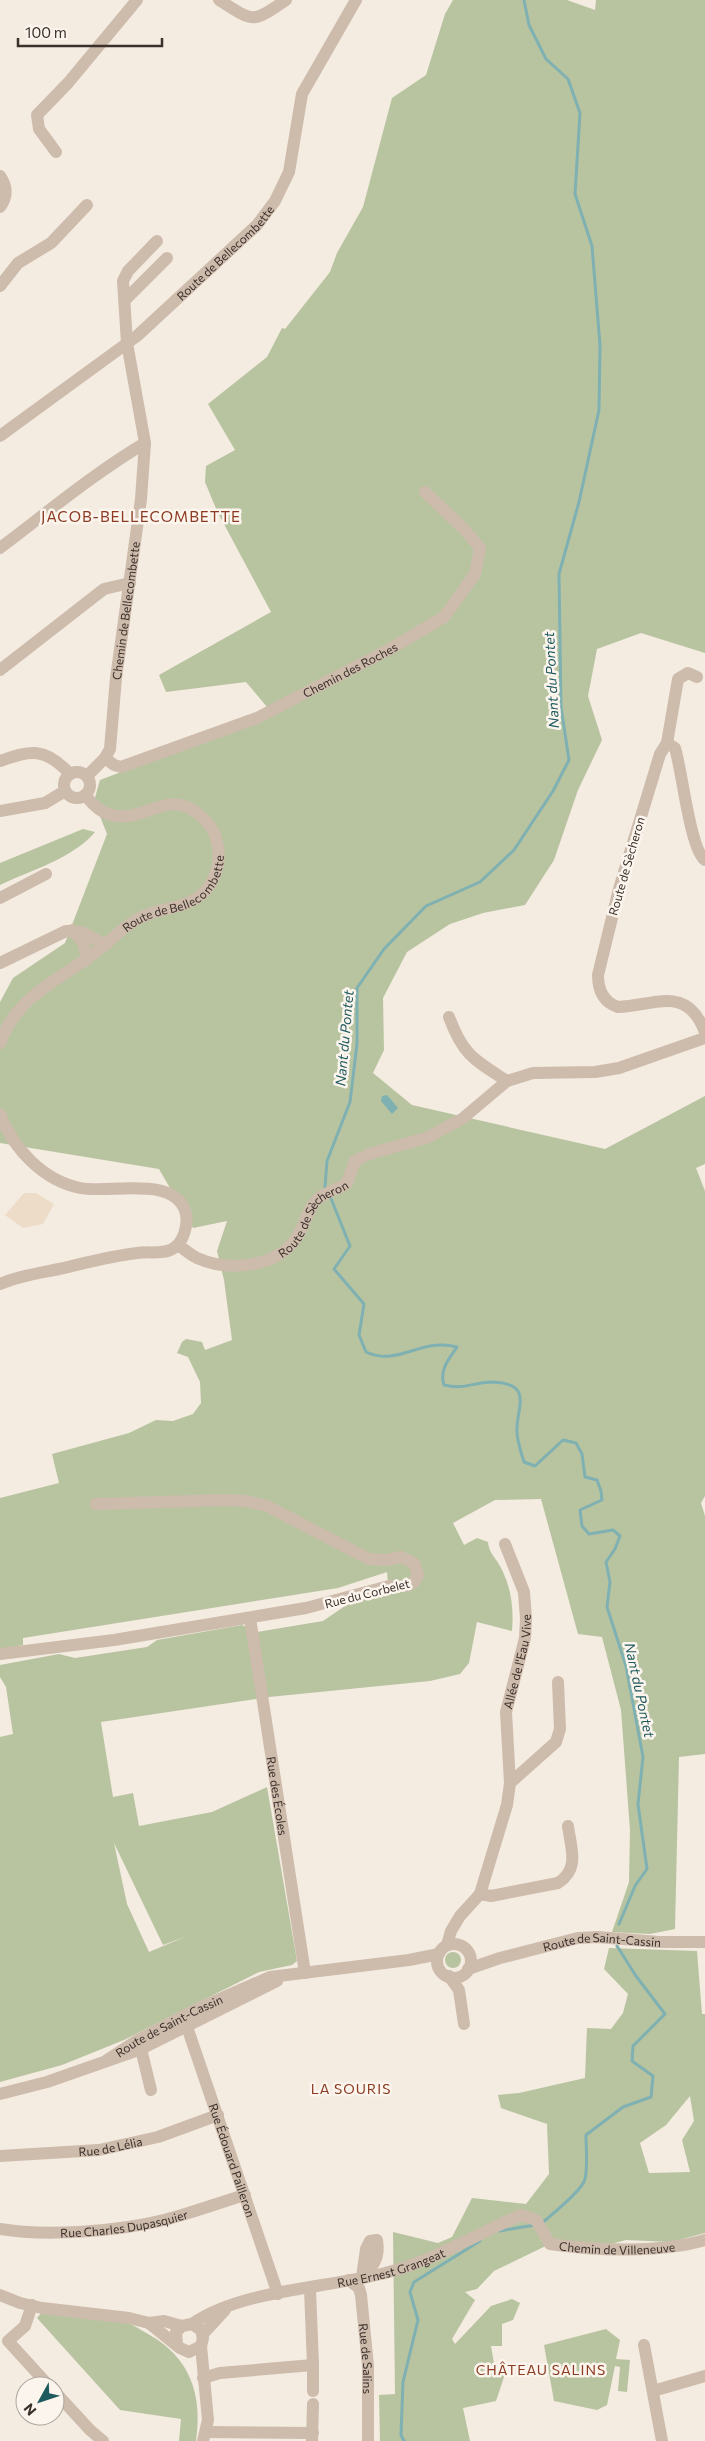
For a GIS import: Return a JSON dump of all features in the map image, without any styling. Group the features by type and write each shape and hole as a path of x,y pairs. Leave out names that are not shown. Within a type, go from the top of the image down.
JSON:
{"street":[{"path":"56,152 39,129 37,115 68,83 137,0"},
{"path":"219,0 243,16 253,19 264,16 286,0"},
{"name":"Route de Bellecombette","path":"0,436 137,336 258,225 275,201 289,172 302,94 356,0"},
{"path":"0,176 5,182 7,193 0,207"},
{"path":"0,286 18,263 51,243 87,206"},
{"name":"Chemin de Bellecombette","path":"105,758 110,749 116,678 141,499 145,444 127,342 123,281 128,271 157,241"},
{"path":"125,300 167,258"},
{"path":"0,548 58,502 115,461 145,444"},
{"name":"Chemin des Roches","path":"105,758 114,765 121,767 257,718 388,650 444,617 475,574 480,548 464,529 425,492"},
{"path":"0,670 104,589 130,583"},
{"path":"697,677 688,673 678,678 667,743 675,748 692,834 701,857 705,860"},
{"name":"Route de Sècheron","path":"667,743 660,754 619,889 598,975 598,989 611,1004 618,1007 668,1000 681,1002 691,1008 705,1032"},
{"path":"0,761 24,753 39,752 52,758 70,774"},
{"path":"87,776 105,758"},
{"path":"80,772 87,776 90,784 85,795 74,798 65,791 64,783 70,774 80,772"},
{"path":"0,811 45,803 65,791"},
{"name":"Route de Bellecombette","path":"0,1043 11,1020 23,1004 56,977 87,958 142,915 154,910 181,906 200,897 207,890 216,872 219,851 212,828 205,819 188,807 172,804 119,817 96,808 85,795"},
{"path":"0,898 46,874"},
{"path":"0,963 59,934 72,930 82,932 105,945"},
{"path":"72,930 83,942 87,958"},
{"path":"449,1017 458,1040 466,1051 477,1062 507,1081"},
{"name":"Route de Sècheron","path":"178,1245 197,1258 214,1263 240,1265 261,1262 275,1257 292,1244 306,1225 314,1203 324,1195 347,1183 356,1161 369,1154 426,1138 462,1120 507,1081 533,1073 595,1072 619,1068 705,1038"},
{"path":"0,1114 10,1136 27,1158 53,1177 68,1184 105,1191 160,1189 172,1193 181,1203 186,1213 184,1235 178,1245 169,1251 137,1252 0,1284"},
{"name":"Rue du Corbelet","path":"0,1654 114,1640 250,1618 342,1600 389,1586 407,1586 414,1582 418,1575 414,1563 408,1558 369,1559 313,1528 260,1504 225,1500 96,1504"},
{"name":"Allée de l'Eau Vive","path":"449,1948 460,1916 480,1894 502,1827 510,1783 506,1712 525,1638 526,1619 524,1592 505,1544"},
{"name":"Rue des Écoles","path":"250,1618 304,1973"},
{"path":"510,1783 556,1742 560,1729 558,1682"},
{"path":"480,1894 491,1896 558,1883 567,1877 573,1865 568,1826"},
{"name":"Route de Saint-Cassin","path":"467,1971 500,1958 578,1938 598,1937 659,1942 705,1942"},
{"path":"459,1990 471,1961 470,1954 449,1948 437,1961 459,1990 464,2024"},
{"name":"Route de Saint-Cassin","path":"139,2045 232,1993 270,1977 283,1977 409,1960 449,1948"},
{"name":"Route de Saint-Cassin","path":"470,1954 500,1958"},
{"name":"Route de Saint-Cassin","path":"409,1960 445,1973"},
{"path":"445,1973 456,1977 467,1971"},
{"name":"Route de Saint-Cassin","path":"0,2094 47,2082 107,2060 187,2026 273,1985 283,1977"},
{"name":"Route de Saint-Cassin","path":"187,2026 185,2021 226,2000 232,1993"},
{"name":"Rue Édouard Pailleron","path":"187,2026 278,2294"},
{"path":"139,2045 151,2090"},
{"name":"Rue de Lélia","path":"0,2156 99,2150 158,2137 218,2115"},
{"name":"Rue Charles Dupasquier","path":"0,2229 22,2233 89,2231 163,2220 245,2195"},
{"name":"Rue Ernest Grangeat","path":"187,2325 231,2304 362,2278 426,2261 521,2215 540,2225"},
{"name":"Chemin de Villeneuve","path":"540,2225 550,2244 600,2249 680,2247 705,2240"},
{"name":"Rue de Salins","path":"349,2280 359,2288 361,2295 368,2366 368,2441"},
{"path":"0,2296 32,2305 130,2318 149,2323 164,2321 199,2327 202,2340 203,2378 208,2420 204,2437 312,2437 313,2365 310,2289"},
{"path":"181,2348 193,2351 231,2304"},
{"path":"32,2305 25,2326 8,2341 40,2376"},
{"path":"149,2323 181,2348 203,2378"},
{"path":"181,2348 176,2332 187,2325"},
{"path":"644,2345 662,2441"},
{"path":"203,2378 220,2373 313,2365"},
{"path":"653,2390 705,2376"},
{"path":"65,2403 103,2441"}],"green space":[{"path":"453,0 567,0 595,10 596,0 705,0 705,653 641,633 597,649 588,696 602,740 578,790 554,860 525,905 483,913 450,924 407,952 383,998 384,1050 373,1073 412,1105 605,1149 705,1096 705,1164 696,1168 705,1191 705,1496 701,1503 705,1516 705,1754 679,1757 675,1929 650,1934 612,1932 629,1882 630,1830 621,1710 602,1637 578,1634 541,1499 495,1500 453,1523 464,1545 477,1538 488,1542 491,1552 504,1574 509,1589 513,1614 512,1631 477,1622 469,1663 460,1674 430,1681 269,1697 101,1722 113,1797 133,1793 139,1826 212,1812 267,1787 297,1961 292,1965 259,1972 124,2040 62,2065 0,2082 0,1737 13,1734 6,1687 0,1677 0,1665 59,1654 75,1658 147,1647 157,1640 242,1625 257,1632 323,1621 345,1606 368,1597 389,1594 387,1572 338,1588 23,1638 23,1645 0,1649 0,1498 59,1483 52,1454 129,1433 156,1420 173,1421 193,1414 201,1403 200,1382 188,1357 177,1353 182,1342 186,1339 202,1342 205,1350 232,1340 224,1280 217,1251 227,1221 193,1228 159,1169 0,1143 0,1002 13,978 65,943 107,834 94,801 100,780 273,714 246,682 166,692 159,675 271,612 217,511 205,482 206,466 235,450 208,404 267,357 282,328 285,329 330,272 337,253 363,207 392,98 426,75 445,14","holes":["114,1843 163,1945 187,1936 149,1952 127,1904"]},
{"path":"83,829 95,832 75,850 51,863 0,885 0,863"},
{"path":"609,1948 697,1951 702,2014 705,2014 705,2233 671,2242 626,2240 611,2244 556,2241 494,2271 477,2289 465,2292 475,2300 452,2339 455,2344 491,2306 512,2299 520,2303 513,2320 502,2324 502,2346 491,2346 495,2369 505,2374 496,2401 463,2408 470,2441 380,2441 379,2395 395,2394 393,2232 438,2243 452,2237 472,2198 526,2204 549,2174 547,2124 501,2108 498,2095 519,2093 585,2078 587,2028 611,2029 623,2013 628,1994 604,1969","holes":["690,2096 694,2121 682,2140 690,2172 649,2173 640,2143 666,2125"]},
{"path":"453,1952 459,1954 461,1960 459,1966 453,1968 447,1966 445,1960 447,1954"},
{"path":"43,2311 127,2323 162,2343 183,2366 195,2393 198,2424 196,2441 179,2441 181,2419 120,2410 37,2318"},
{"path":"606,2329 620,2340 616,2359 630,2360 627,2392 618,2391 620,2367 615,2366 607,2405 597,2410 554,2401 544,2345"}],"shaded area":[{"path":"24,1193 36,1193 54,1204 43,1224 23,1228 5,1215"}],"water":[{"path":"387,1095 398,1108 392,1114 381,1101 382,1096"}],"waterway":[{"name":"Nant du Pontet","path":"327,1191 325,1187 327,1161 350,1102 357,1044 357,988 384,949 426,906 480,882 514,850 553,791 569,760 561,707 559,574 579,502 599,410 600,345 592,246 575,194 580,113 568,79 546,59 529,25 524,0"},
{"name":"Nant du Pontet","path":"330,1196 350,1246 334,1269 364,1304 359,1335 366,1352 378,1356 389,1356 432,1346 457,1347 444,1370 444,1385 458,1387 493,1382 513,1387 518,1391 520,1397 517,1432 524,1462 535,1466 563,1440 576,1443 582,1454 585,1477 597,1480 602,1500 580,1510 582,1526 589,1534 613,1530 620,1536 615,1549 606,1562 610,1582 607,1607 626,1666 643,1757 638,1804 647,1869 635,1886 619,1924"},
{"path":"541,2224 573,2196 583,2184 586,2168 586,2135 623,2107 651,2097 653,2076 632,2061 633,2046 665,2014 636,1976 617,1946"},
{"path":"499,2231 535,2225"},
{"path":"404,2441 401,2435 403,2382 418,2320 410,2292 414,2282 480,2241"}],"district":[{"name":"JACOB-BELLECOMBETTE","path":"141,516"},
{"name":"LA SOURIS","path":"351,2088"},
{"name":"CHÂTEAU SALINS","path":"541,2369"}]}
